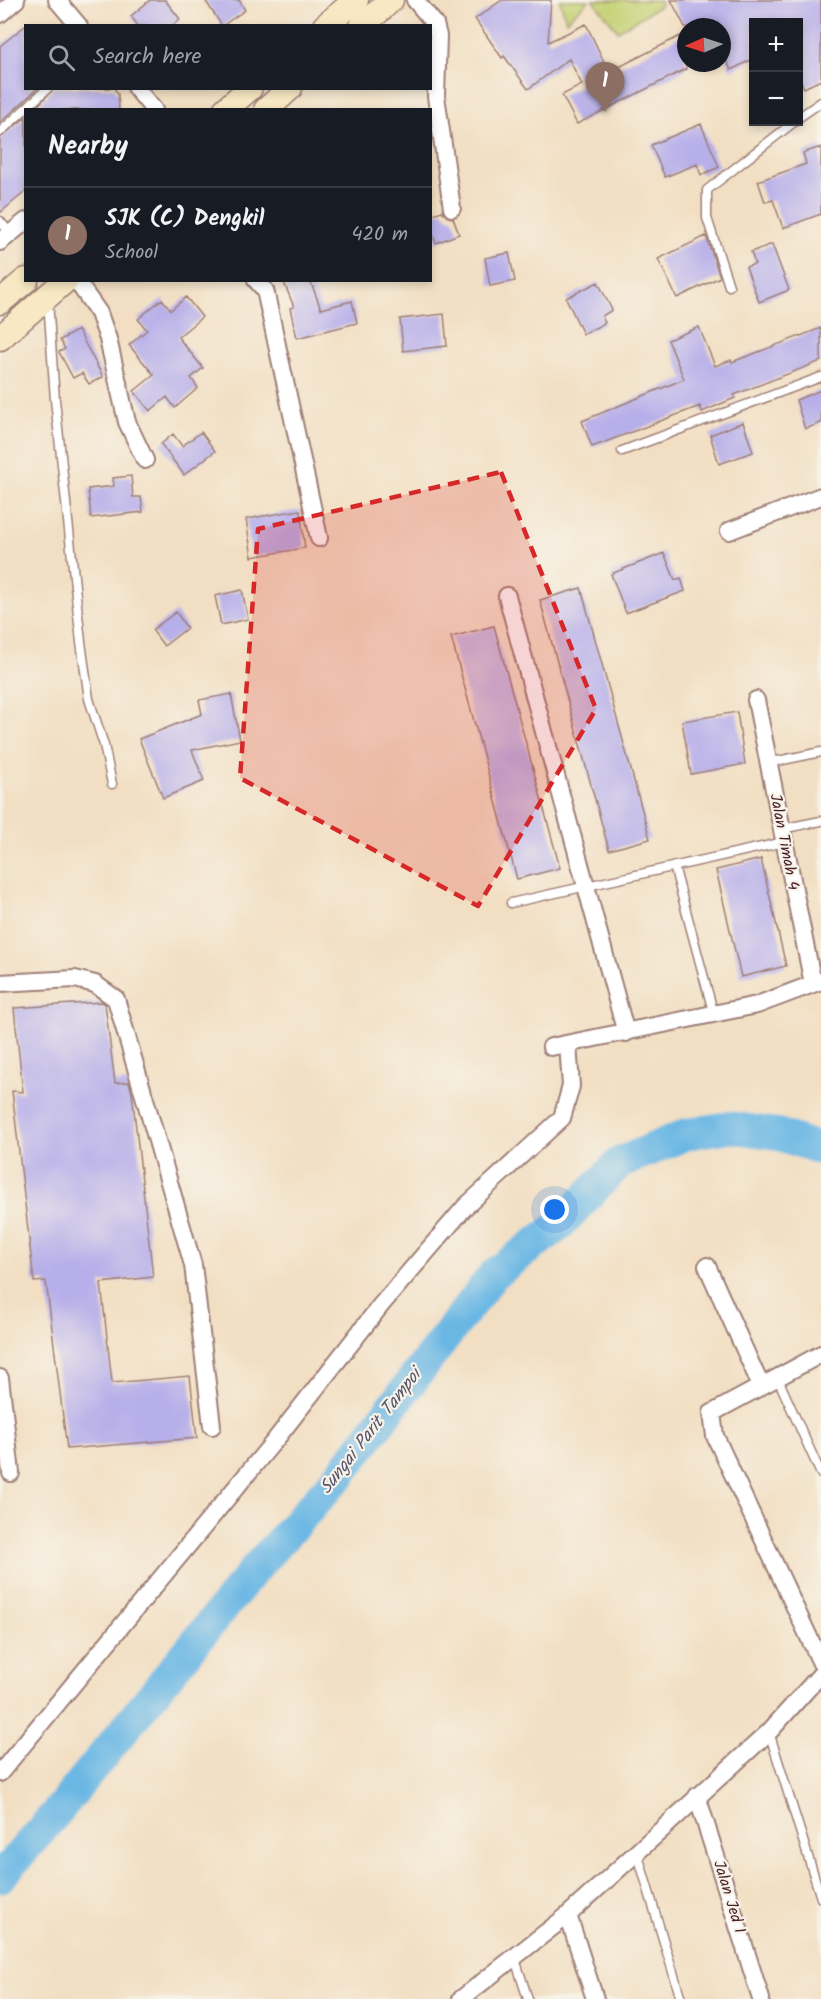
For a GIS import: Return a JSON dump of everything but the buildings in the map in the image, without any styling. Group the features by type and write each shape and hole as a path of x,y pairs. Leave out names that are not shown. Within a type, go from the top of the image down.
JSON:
{"main road":[{"path":"328,24 356,0"},
{"path":"227,108 248,90"},
{"path":"268,108 288,90"},
{"path":"0,302 24,282"},
{"path":"0,338 64,282"}],"street":[{"path":"0,14 16,0"},
{"path":"57,0 78,24"},
{"path":"416,0 435,24 438,36 436,96 452,208"},
{"path":"138,90 152,108"},
{"path":"3,232 24,222"},
{"path":"77,282 99,313 108,339 126,422 145,460"},
{"path":"257,282 265,290 319,538"},
{"path":"729,531 821,496"},
{"path":"507,596 626,1033"},
{"name":"Jalan Timah 4","path":"756,700 783,836 817,983"},
{"path":"0,983 75,979 95,984 116,999 193,1265 212,1426"},
{"path":"551,1047 757,1005 817,983"},
{"path":"0,1773 276,1439 381,1305 465,1207 562,1118 571,1086 568,1044"},
{"path":"707,1266 761,1386"},
{"path":"821,1354 712,1413 715,1436 821,1663"},
{"path":"0,1378 11,1473"},
{"path":"461,1999 515,1959 568,1915 769,1732 821,1674"},
{"name":"Jalan Jed 1","path":"697,1796 761,1999"},
{"path":"568,1915 595,1999"}],"lane":[{"path":"26,108 46,90"},
{"path":"803,114 817,104 821,114"},
{"path":"0,132 24,110"},
{"path":"729,285 707,218 707,190 789,126"},
{"path":"48,297 55,400 81,642 89,699 112,784"},
{"path":"622,452 821,376"},
{"path":"768,763 821,752"},
{"path":"511,903 674,866 783,836 821,821"},
{"path":"674,866 714,1015"},
{"path":"778,1378 821,1474"},
{"path":"769,1732 821,1898"},
{"path":"637,1852 681,1999"},
{"path":"515,1959 528,1999"}],"highlighted area":[{"path":"501,472 596,709 478,906 240,778 258,529"}],"green space":[{"path":"560,0 589,0 566,21"},
{"path":"593,0 659,0 661,5 618,31"}],"waterway":[{"name":"Sungai Parit Tampoi","path":"0,1877 57,1812 258,1565 339,1476 493,1275 560,1225 619,1163 687,1134 729,1127 777,1134 821,1149"}],"place":[{"name":"SJK (C) Dengkil","path":"605,112"}]}
